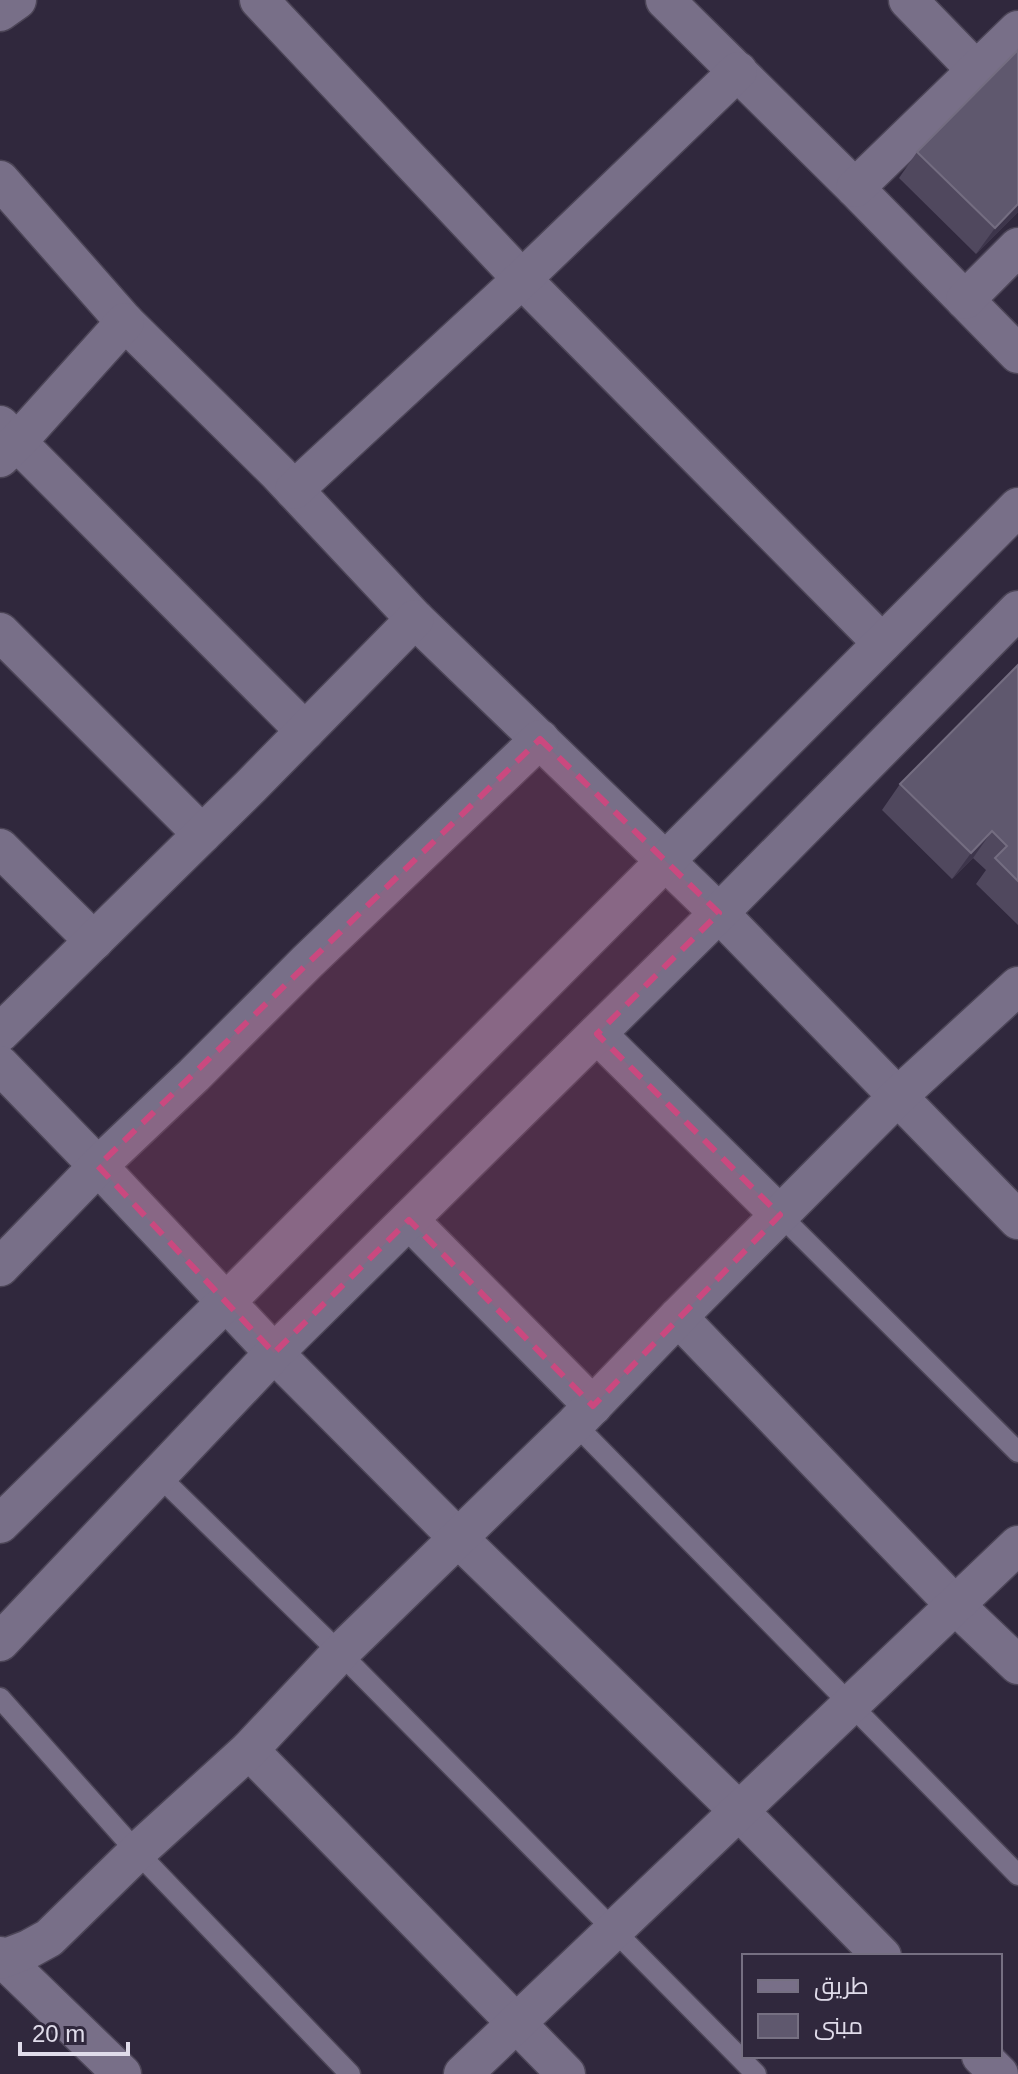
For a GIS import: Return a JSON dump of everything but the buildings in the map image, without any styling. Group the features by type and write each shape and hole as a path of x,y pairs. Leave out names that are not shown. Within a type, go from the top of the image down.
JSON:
{"street":[{"path":"0,12 17,0"},
{"path":"259,0 522,279 882,643"},
{"path":"665,0 1018,354"},
{"path":"908,0 976,70"},
{"path":"855,188 1018,30"},
{"path":"294,490 522,279 738,71"},
{"path":"0,180 125,322 294,490 415,619 719,913 1018,1220"},
{"path":"965,300 1018,247"},
{"path":"125,322 6,442 305,731"},
{"path":"0,1524 226,1302 1018,507"},
{"path":"0,1642 274,1353 719,913 1018,610"},
{"path":"0,1033 415,619"},
{"path":"0,632 202,834"},
{"path":"0,1267 98,1166 540,739"},
{"path":"0,848 94,941"},
{"path":"122,2074 1,1958 29,1949 49,1938 249,1750 340,1653 584,1415 897,1097 1017,988"},
{"path":"597,1034 780,1215"},
{"path":"0,1065 274,1353 880,1954"},
{"path":"409,1220 584,1415"},
{"path":"678,1317 955,1605 1018,1665"},
{"path":"463,2074 1018,1545"},
{"path":"249,1750 566,2074"},
{"path":"983,2058 999,2074"}],"lane":[{"path":"780,1215 1018,1452"},
{"path":"584,1415 850,1705 1018,1875"},
{"path":"158,1475 340,1653 756,2074"},
{"path":"0,1698 137,1852 350,2074"}],"highlighted area":[{"path":"540,739 719,913 597,1034 780,1215 593,1406 409,1220 274,1353 98,1166"}]}
